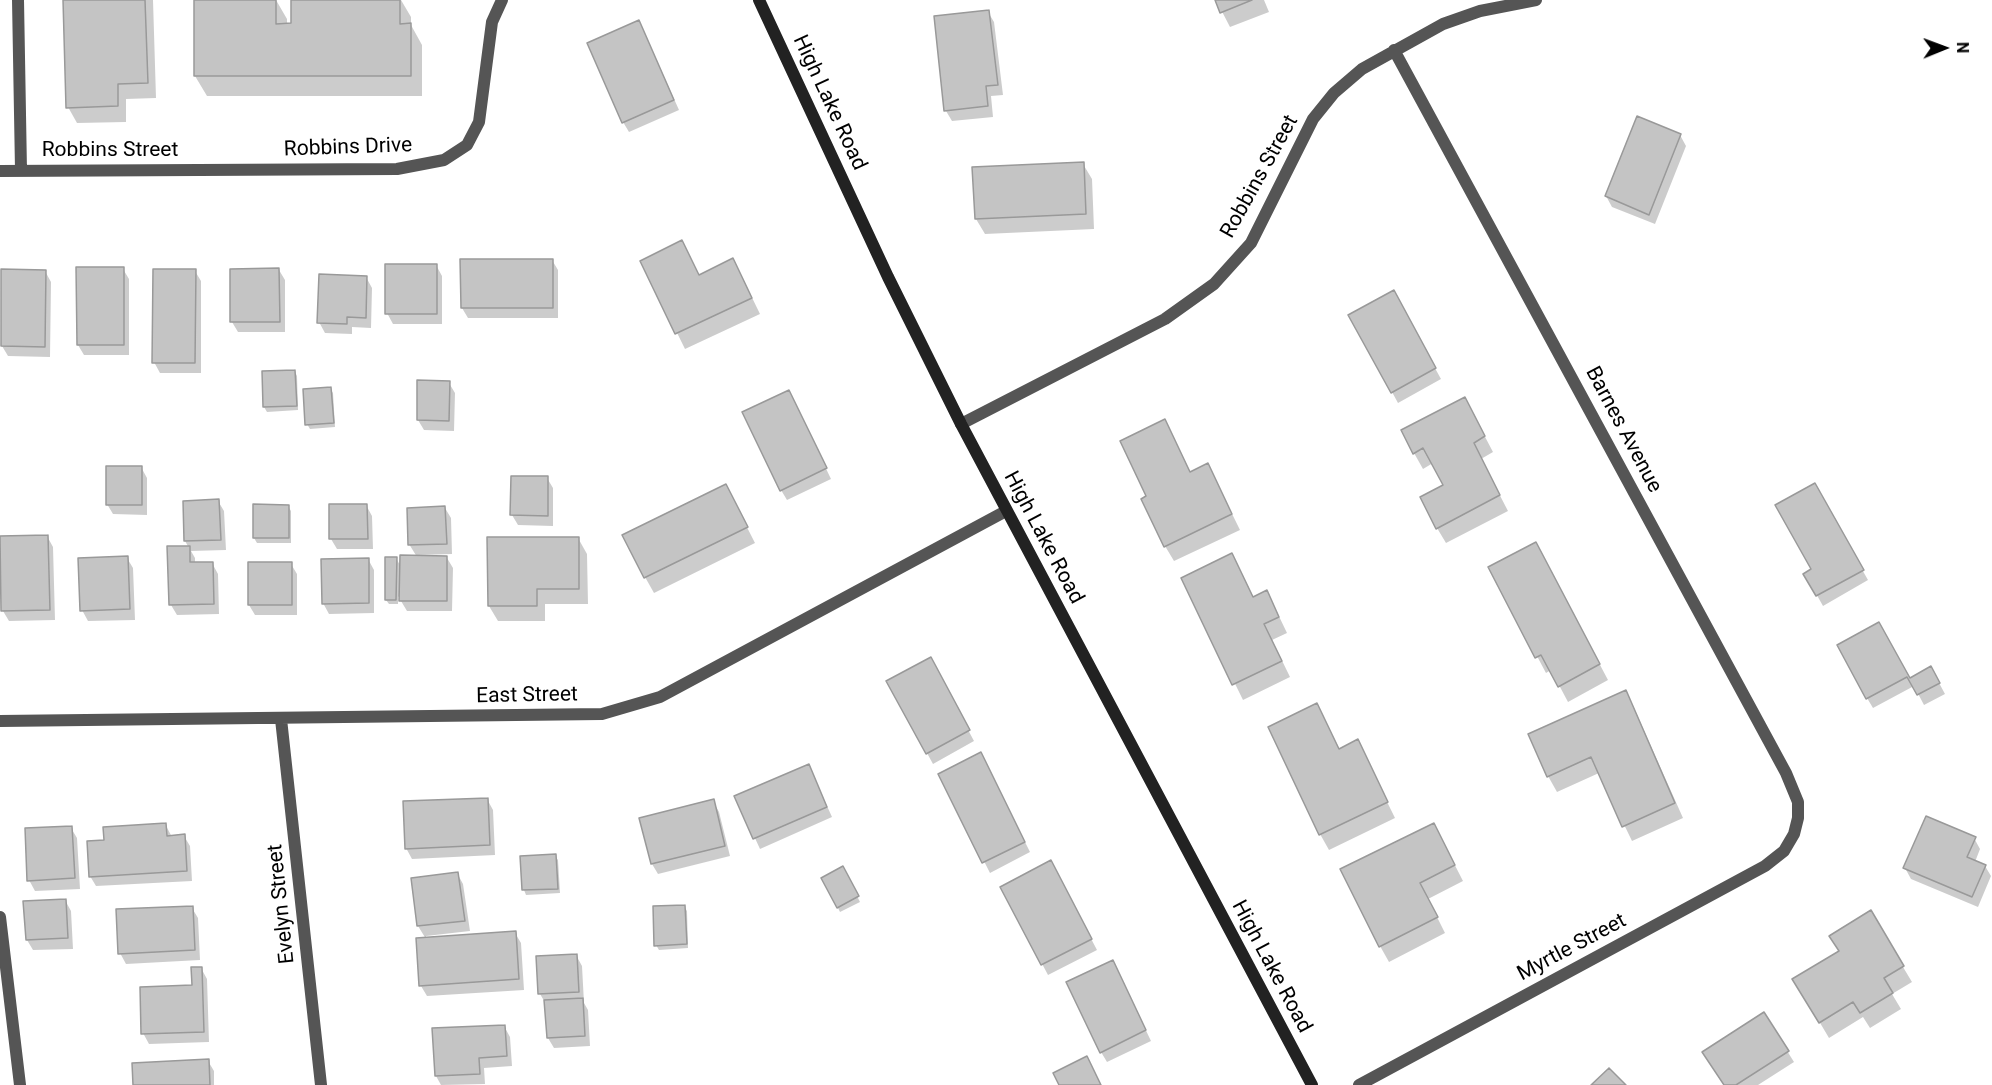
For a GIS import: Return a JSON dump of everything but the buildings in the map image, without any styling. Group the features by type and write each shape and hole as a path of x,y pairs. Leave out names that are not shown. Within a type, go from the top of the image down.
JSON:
{"street":[{"path":"18,0 21,171"},
{"name":"Robbins Drive","path":"219,171 397,169 444,160 467,145 479,122 492,21 502,0"},
{"name":"High Lake Road","path":"759,0 888,277 961,424 1312,1085"},
{"name":"Robbins Street","path":"961,424 1165,319 1214,284 1251,243 1313,119 1334,93 1355,75 1443,24 1480,11 1536,0"},
{"name":"Barnes Avenue","path":"1395,50 1786,773 1798,802 1798,819 1794,834"},
{"name":"Robbins Street","path":"0,171 219,171"},
{"name":"East Street","path":"0,721 602,714 660,697 1006,511"},
{"name":"Evelyn Street","path":"281,719 321,1085"},
{"name":"Myrtle Street","path":"1359,1085 1765,866 1784,851 1794,834"},
{"path":"0,917 20,1085"}]}
